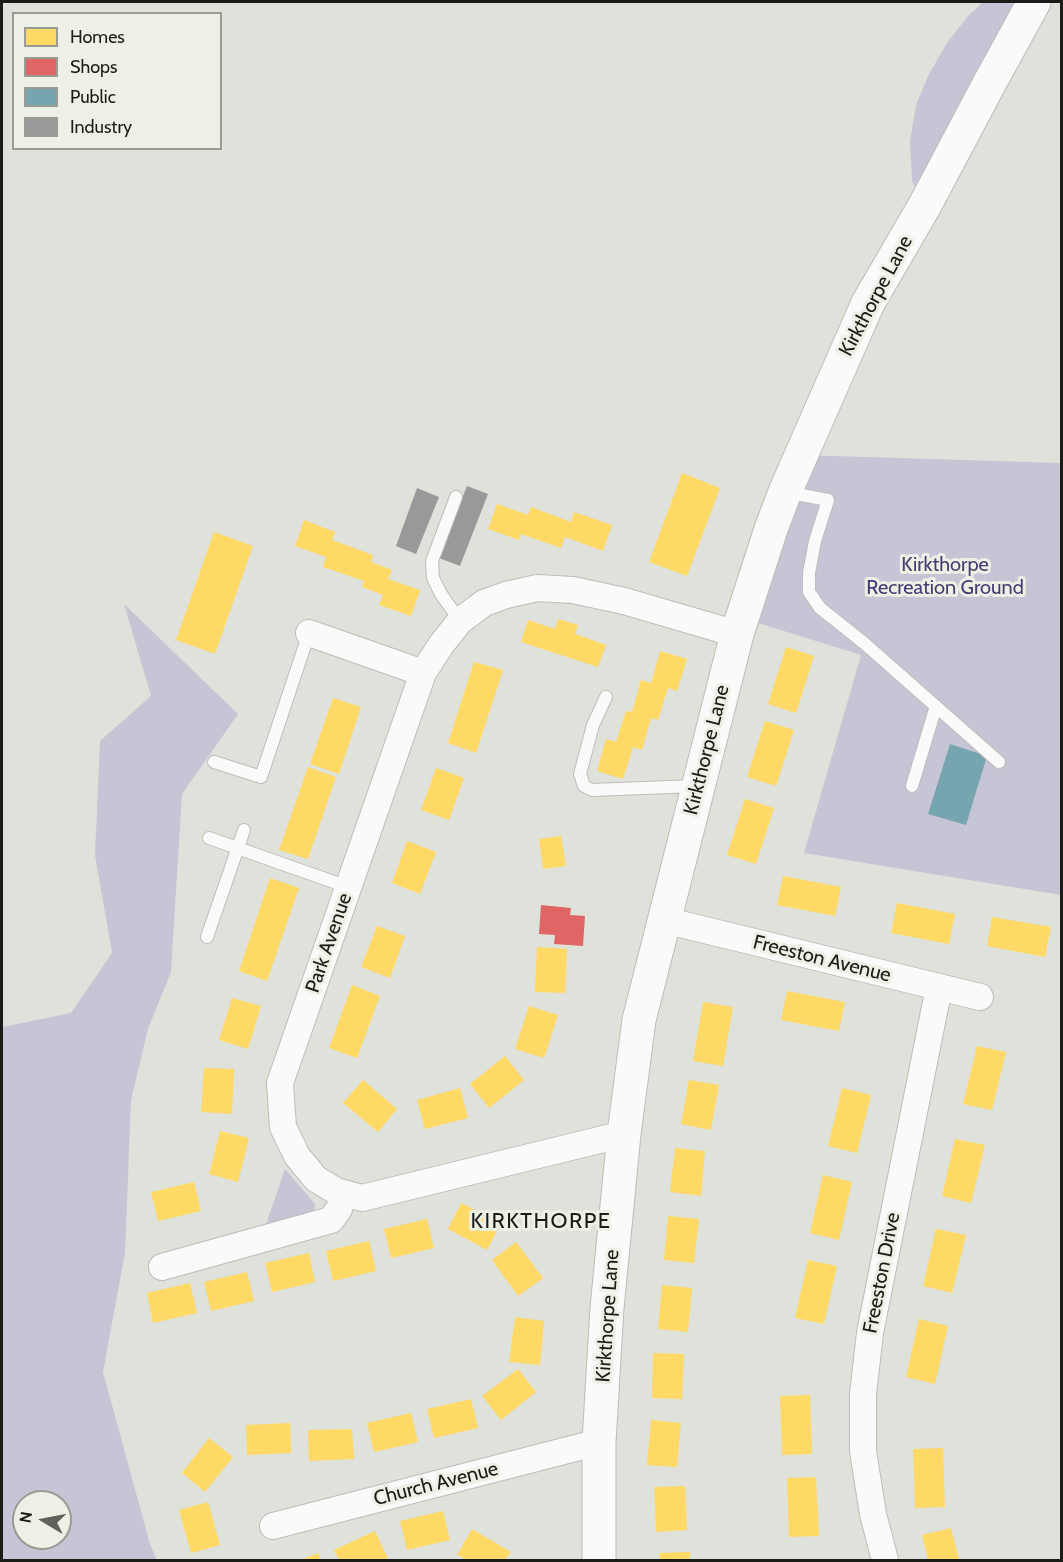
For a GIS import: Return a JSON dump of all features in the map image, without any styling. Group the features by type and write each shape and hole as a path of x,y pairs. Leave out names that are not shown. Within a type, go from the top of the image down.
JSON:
{"street":[{"name":"Kirkthorpe Lane","path":"599,1560 599,1442 606,1308 624,1134 639,1020 736,634 785,492 868,303 915,223 1034,2"},
{"name":"Park Avenue","path":"624,1134 362,1198 336,1191 316,1179 297,1156 283,1127 280,1083 423,673 460,621 484,603 506,595 537,588 564,589 624,601 736,634"},
{"path":"309,633 423,673"},
{"name":"Freeston Avenue","path":"664,920 980,997"},
{"name":"Freeston Drive","path":"885,1560 873,1514 863,1451 863,1394 870,1333 939,987"},
{"path":"162,1268 331,1220 339,1209 344,1194"},
{"name":"Church Avenue","path":"273,1526 599,1442"}],"lane":[{"path":"785,492 828,500 815,541 809,573 809,591 820,608 864,643 999,762"},
{"path":"456,497 432,561 433,579 460,621"},
{"path":"214,762 261,777 309,633"},
{"path":"606,697 593,725 580,774 584,786 592,790 698,786"},
{"path":"912,786 936,706"},
{"path":"207,938 244,830"},
{"path":"209,838 348,887"}],"green space":[{"path":"983,2 1034,2 925,205 912,181 910,141 916,105 929,74 947,43 968,16"},
{"name":"Kirkthorpe Recreation Ground","path":"800,455 1061,463 1061,895 804,853 861,655 742,618"},
{"path":"124,604 238,714 182,794 171,972 148,1029 131,1100 125,1253 103,1372 150,1544 157,1560 2,1560 2,1027 71,1013 112,953 95,855 100,741 151,696"},
{"path":"285,1169 315,1204 314,1212 264,1230"}],"building: Homes":[{"path":"682,473 720,488 687,576 649,562"},
{"path":"497,504 528,515 531,507 571,522 574,512 612,525 603,551 565,537 561,548 521,534 519,540 488,529"},
{"path":"304,520 335,532 332,540 373,555 371,562 392,570 388,579 420,590 411,616 379,605 383,595 362,587 364,581 323,567 326,557 295,546"},
{"path":"214,532 253,546 215,654 176,640"},
{"path":"558,619 578,625 575,634 606,645 598,667 521,642 528,620 555,629"},
{"path":"786,647 814,656 796,713 768,704"},
{"path":"660,651 687,659 677,691 668,688 658,720 651,718 642,750 633,747 623,779 597,771 606,739 616,742 626,711 632,712 641,680 651,683"},
{"path":"474,662 503,670 476,753 448,743"},
{"path":"333,698 361,707 339,774 310,764"},
{"path":"765,721 794,730 776,786 747,777"},
{"path":"308,767 336,777 308,859 279,850"},
{"path":"436,768 464,778 449,820 421,810"},
{"path":"745,799 774,808 756,864 727,855"},
{"path":"561,836 566,866 543,869 539,839"},
{"path":"407,841 436,852 420,894 392,883"},
{"path":"783,876 841,887 835,916 777,905"},
{"path":"270,878 299,888 267,981 239,971"},
{"path":"897,903 955,914 949,944 891,933"},
{"path":"992,917 1051,927 1045,957 987,946"},
{"path":"377,926 405,936 390,978 361,967"},
{"path":"537,947 567,949 565,993 535,992"},
{"path":"352,985 380,996 357,1058 329,1048"},
{"path":"787,991 845,1002 839,1031 781,1020"},
{"path":"232,998 261,1006 248,1049 219,1040"},
{"path":"703,1002 733,1007 723,1066 693,1061"},
{"path":"529,1006 558,1015 544,1058 515,1049"},
{"path":"977,1046 1006,1052 992,1110 963,1104"},
{"path":"505,1056 524,1080 489,1108 470,1084"},
{"path":"204,1068 234,1069 232,1114 201,1112"},
{"path":"363,1080 397,1109 378,1132 343,1103"},
{"path":"689,1080 719,1085 711,1130 681,1124"},
{"path":"460,1088 468,1118 425,1129 417,1100"},
{"path":"842,1088 871,1095 857,1153 828,1146"},
{"path":"220,1131 249,1138 238,1182 209,1174"},
{"path":"955,1139 985,1145 971,1203 942,1196"},
{"path":"675,1148 705,1151 701,1196 670,1192"},
{"path":"823,1175 852,1182 839,1240 810,1233"},
{"path":"194,1182 201,1211 158,1221 151,1192"},
{"path":"461,1203 501,1223 487,1250 448,1229"},
{"path":"668,1216 699,1219 694,1263 664,1260"},
{"path":"427,1219 434,1248 391,1258 384,1229"},
{"path":"936,1229 966,1235 952,1293 923,1286"},
{"path":"369,1241 376,1271 333,1281 326,1251"},
{"path":"516,1242 543,1278 518,1296 492,1260"},
{"path":"309,1253 315,1282 272,1292 265,1263"},
{"path":"808,1260 837,1266 824,1324 795,1318"},
{"path":"247,1272 254,1301 211,1311 204,1282"},
{"path":"190,1283 197,1313 153,1323 147,1293"},
{"path":"662,1285 692,1288 688,1332 658,1329"},
{"path":"515,1317 544,1321 540,1365 509,1362"},
{"path":"919,1319 948,1326 935,1384 906,1377"},
{"path":"653,1353 684,1354 682,1399 652,1398"},
{"path":"518,1369 536,1392 501,1420 482,1396"},
{"path":"810,1395 812,1454 782,1455 780,1396"},
{"path":"471,1399 478,1428 434,1438 427,1409"},
{"path":"411,1413 418,1442 374,1452 367,1423"},
{"path":"651,1420 681,1423 677,1467 647,1465"},
{"path":"290,1423 291,1453 247,1455 246,1425"},
{"path":"352,1429 354,1459 309,1461 308,1430"},
{"path":"209,1438 233,1457 205,1492 182,1473"},
{"path":"943,1448 945,1507 915,1508 913,1449"},
{"path":"816,1477 819,1536 789,1537 787,1478"},
{"path":"685,1486 687,1530 656,1532 654,1487"},
{"path":"208,1502 220,1545 191,1553 179,1510"},
{"path":"443,1511 450,1540 407,1550 400,1521"},
{"path":"951,1528 959,1560 928,1560 922,1535"},
{"path":"472,1529 511,1552 505,1560 467,1560 457,1555"},
{"path":"375,1531 388,1559 339,1560 334,1550"},
{"path":"690,1552 690,1560 660,1560 659,1553"},
{"path":"318,1553 321,1560 301,1560"}],"building: Shops":[{"path":"541,905 571,908 570,915 585,916 583,946 554,944 555,935 539,934"}],"building: Public":[{"path":"950,744 987,756 966,825 928,814"}],"building: Industry":[{"path":"467,486 488,494 460,566 439,558"},
{"path":"417,488 439,497 416,554 396,546"}],"district":[{"name":"KIRKTHORPE","path":"541,1222"}]}
